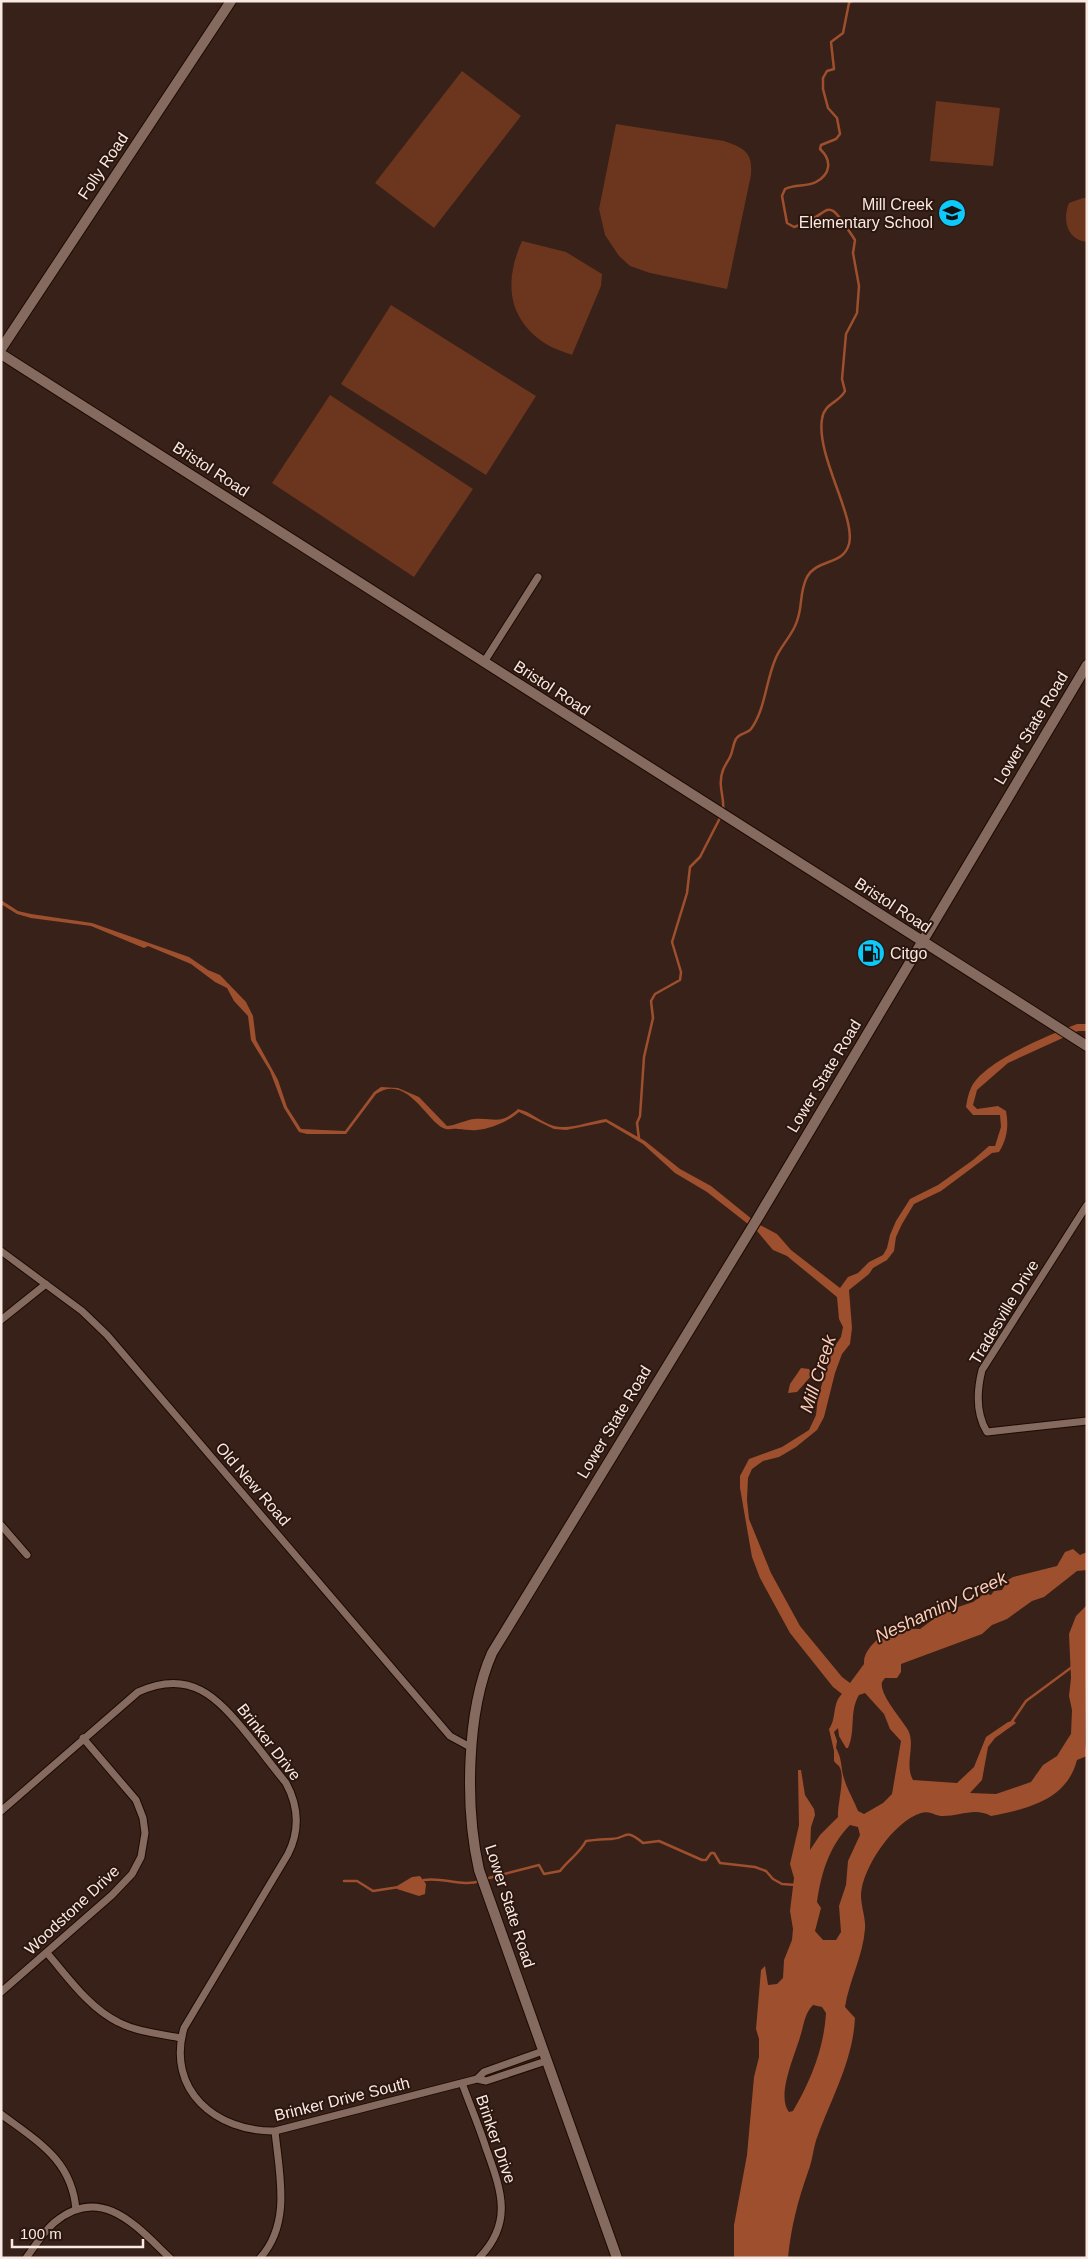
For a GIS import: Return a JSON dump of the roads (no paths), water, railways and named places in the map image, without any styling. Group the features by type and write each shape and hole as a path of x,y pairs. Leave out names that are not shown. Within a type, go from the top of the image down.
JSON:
{"street":[{"name":"Folly Road","path":"1,348 231,1"},
{"name":"Bristol Road","path":"1,354 1087,1046"},
{"path":"484,662 538,577"},
{"name":"Lower State Road","path":"617,2258 479,1870 470,1818 472,1748 476,1702 492,1653 756,1221 1087,665"},
{"name":"Tradesville Drive","path":"1087,1205 982,1370 978,1405 983,1425 987,1432 1087,1421"},
{"name":"Old New Road","path":"1,1251 82,1311 107,1335 450,1736 472,1748"},
{"path":"1,1320 46,1284"},
{"path":"1,1525 27,1555"},
{"name":"Brinker Drive","path":"1,1811 138,1692 156,1685 186,1684 200,1689 220,1702 286,1783 293,1796 297,1819 292,1847 188,2019 181,2038"},
{"name":"Woodstone Drive","path":"1,1992 127,1880 137,1866 144,1843 143,1818 136,1800 83,1738"},
{"path":"47,1952 95,2007 106,2016 131,2028 181,2038"},
{"name":"Brinker Drive South","path":"181,2038 180,2064 182,2074 188,2088 201,2103 216,2116 240,2127 275,2131 477,2080 484,2072 544,2056"},
{"name":"Brinker Drive","path":"462,2083 493,2165 502,2198 499,2227 488,2248 479,2258"},
{"path":"1,2114 56,2158 73,2188 76,2210"},
{"path":"260,2258 274,2238 281,2210 275,2131"},
{"path":"26,2258 55,2222 76,2210 98,2207 114,2211 139,2228 170,2258"}],"waterway":[{"path":"723,811 721,786 723,770 731,755 736,739 751,729 756,721 775,660 797,621 807,577 817,567 841,556 849,544 850,532 847,518 825,450 822,419 829,406 845,391 842,379 846,334 857,313 859,286 853,253 855,240 845,224 832,210 828,210 794,227 787,223 782,196 785,189 812,184 821,179 827,171 828,162 820,149 821,145 836,139 840,134 837,118 828,108 823,89 823,78 827,71 834,69 831,42 843,33 849,3 852,1"},
{"path":"639,1139 637,1123 640,1116 644,1057 653,1018 651,1001 655,994 680,980 681,972 672,942 687,893 690,867 700,857 721,816"},
{"path":"1011,1723 1026,1701 1072,1667"},
{"path":"485,1879 539,1865 544,1874 560,1871 586,1841 615,1839 625,1835 632,1835 643,1843 659,1841 702,1860 706,1860 711,1853 714,1853 720,1863 755,1867 766,1871 773,1879 782,1884 796,1885"},
{"path":"424,1880 467,1883 480,1881"},
{"path":"344,1881 357,1881 373,1891 399,1887"}],"place":[{"name":"Mill Creek Elementary School","path":"952,213"},
{"name":"Citgo","path":"871,953"}],"water label":[{"name":"Mill Creek","path":"818,1374"},
{"name":"Neshaminy Creek","path":"941,1607"}]}
